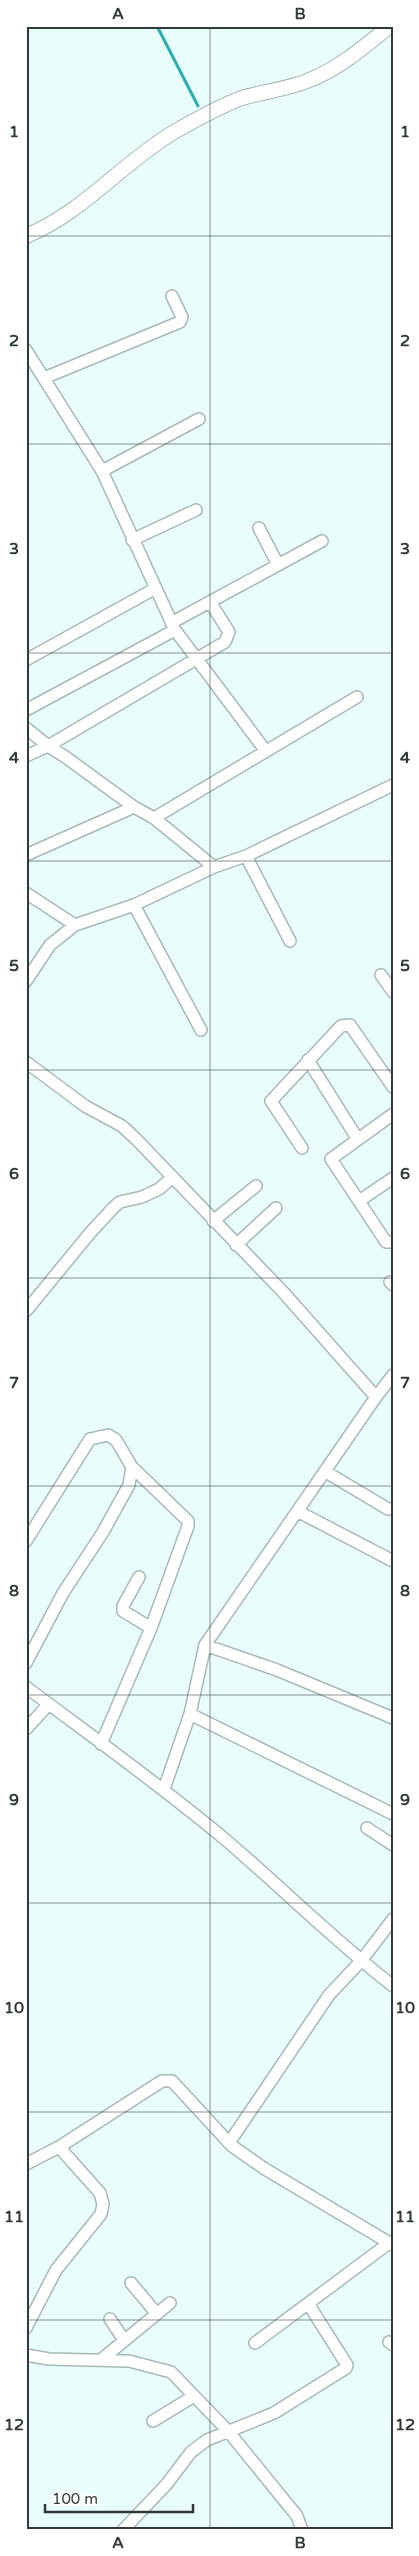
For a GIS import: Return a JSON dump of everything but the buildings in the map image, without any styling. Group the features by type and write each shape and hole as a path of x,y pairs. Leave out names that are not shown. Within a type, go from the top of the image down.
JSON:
{"street":[{"path":"26,236 46,228 79,207 155,144 175,132 242,98 312,79 341,65 390,26"},
{"path":"44,378 180,322 182,317 172,296"},
{"path":"26,350 102,471 132,540 174,627 265,750"},
{"path":"102,471 199,419"},
{"path":"132,540 196,510"},
{"path":"259,528 278,565"},
{"path":"26,710 174,627 210,602 322,542"},
{"path":"26,660 156,588"},
{"path":"26,756 48,746 225,642 229,632 210,602"},
{"path":"154,818 265,750 357,697"},
{"path":"26,728 48,746 134,807 154,818 214,867"},
{"path":"26,981 50,945 75,925 134,905 214,867 246,856 393,785"},
{"path":"26,855 134,807"},
{"path":"246,856 290,941"},
{"path":"26,893 75,925"},
{"path":"134,905 201,1030"},
{"path":"381,975 393,992"},
{"path":"302,1148 270,1101 341,1026 350,1025 393,1087"},
{"path":"308,1060 357,1138"},
{"path":"26,1062 85,1106 122,1126 283,1292 376,1396"},
{"path":"393,1114 331,1158 386,1242 393,1242"},
{"path":"26,1311 90,1233 114,1207 120,1202 142,1197 159,1189 173,1177"},
{"path":"359,1201 393,1178"},
{"path":"214,1221 256,1186"},
{"path":"236,1245 276,1208"},
{"path":"164,1789 190,1714 206,1645 299,1512 376,1396 393,1375"},
{"path":"26,1541 90,1439 108,1435 116,1440 132,1467 188,1521 188,1526 152,1628 101,1744"},
{"path":"26,1663 63,1594 103,1532 129,1485 132,1467"},
{"path":"326,1472 388,1509 393,1508"},
{"path":"299,1512 393,1561"},
{"path":"139,1578 123,1606 123,1611 152,1628"},
{"path":"206,1645 277,1670 393,1718"},
{"path":"26,1686 101,1744 164,1789 229,1843 360,1961 393,1986"},
{"path":"26,1729 49,1704"},
{"path":"190,1714 393,1814"},
{"path":"367,1828 393,1844"},
{"path":"229,2143 329,1995 360,1961 393,1919"},
{"path":"26,2164 59,2147 162,2081 172,2081 178,2085 229,2143 265,2169 391,2244 256,2343"},
{"path":"26,2328 56,2270 101,2214 103,2204 100,2193 59,2147"},
{"path":"131,2282 157,2314"},
{"path":"102,2359 170,2303"},
{"path":"123,2530 166,2485 191,2452 207,2440 274,2413 346,2368 346,2365 309,2304"},
{"path":"110,2319 124,2340"},
{"path":"26,2355 74,2360 129,2360 171,2372 228,2432 297,2516 302,2530"},
{"path":"153,2421 194,2396"}],"waterway":[{"path":"157,26 198,106"}]}
